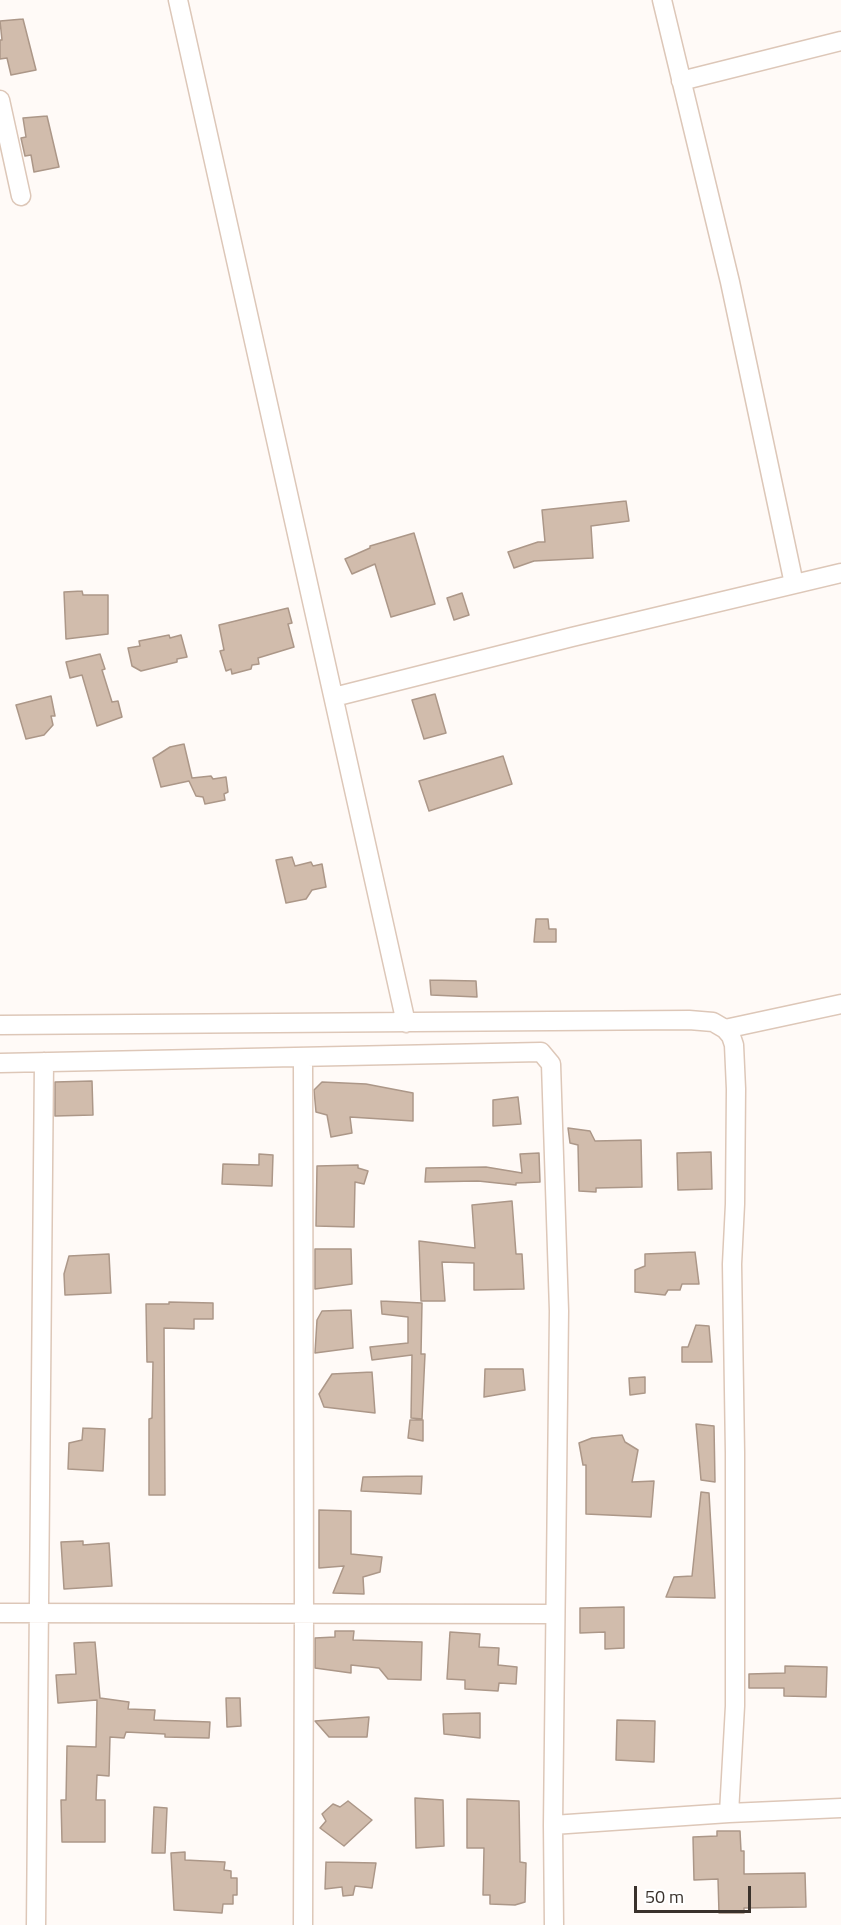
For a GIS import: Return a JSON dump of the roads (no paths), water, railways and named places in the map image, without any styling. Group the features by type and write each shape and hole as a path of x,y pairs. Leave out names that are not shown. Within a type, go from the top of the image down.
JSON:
{"street":[{"path":"178,0 406,1023"},
{"path":"662,0 730,282 794,584"},
{"path":"681,81 841,41"},
{"path":"0,100 21,196"},
{"path":"334,697 841,573"},
{"path":"725,1029 841,1004"},
{"path":"0,1025 689,1020 713,1022 725,1029 734,1045 736,1099 732,1264 735,1706 729,1813"},
{"path":"0,1063 541,1052 551,1064 559,1311 553,1825 554,1925"},
{"path":"303,1057 303,1925"},
{"path":"36,1925 44,1062"},
{"path":"0,1613 555,1614"},
{"path":"553,1825 841,1808"}]}
